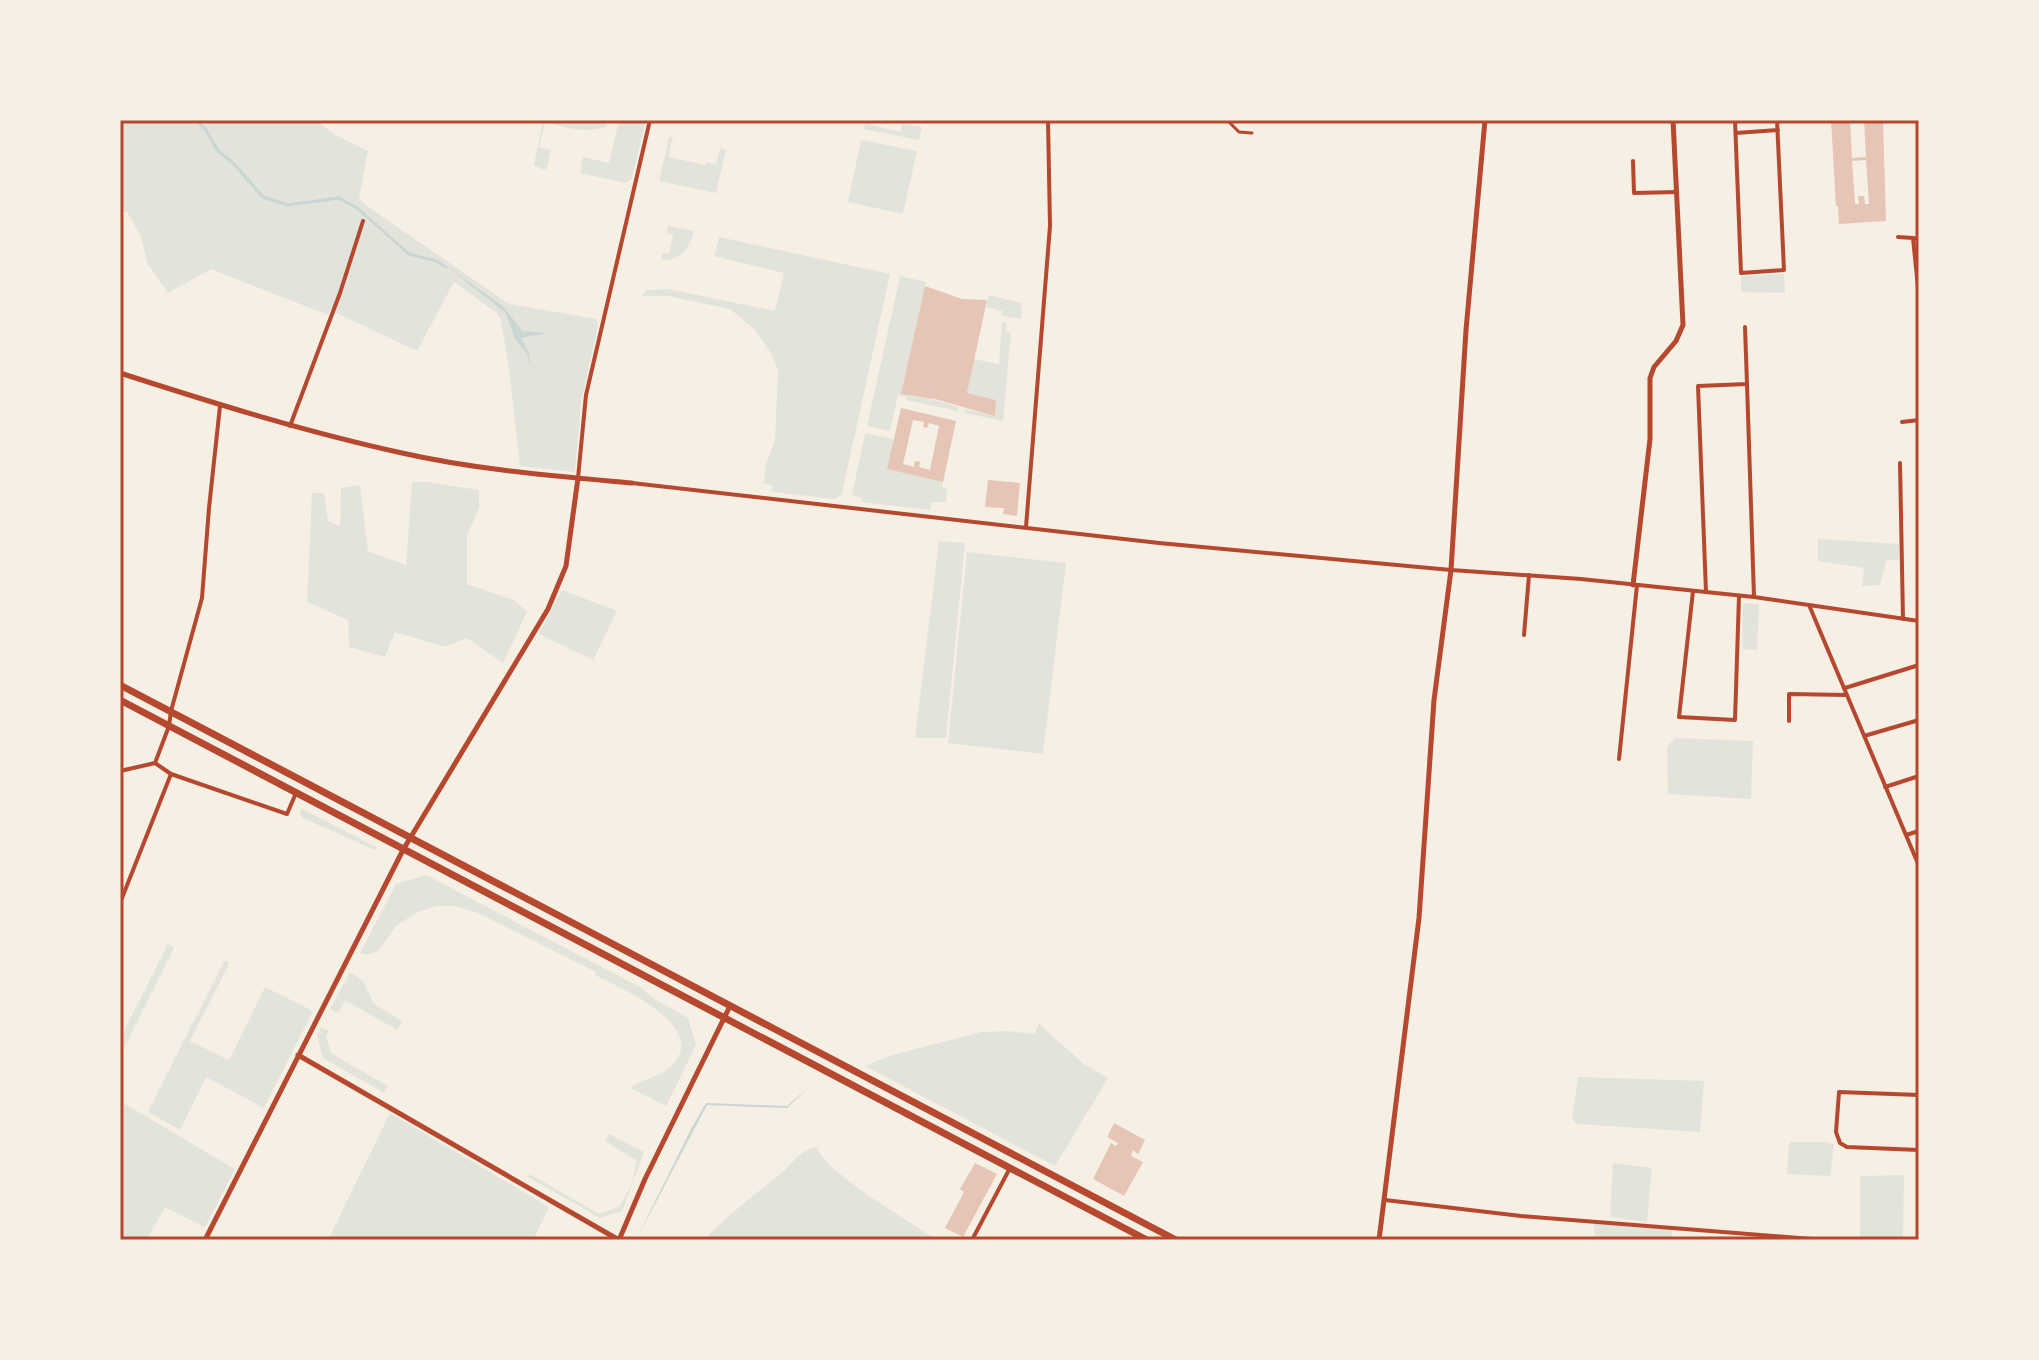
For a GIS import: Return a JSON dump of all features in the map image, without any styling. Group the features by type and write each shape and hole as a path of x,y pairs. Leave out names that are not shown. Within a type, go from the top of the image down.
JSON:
{"highway":[{"path":"120,685 1176,1240"},
{"path":"120,700 1147,1240"}],"street":[{"path":"205,1240 403,850 548,609 566,566 586,395 650,120"},
{"path":"1026,527 1050,226 1048,120"},
{"path":"1227,120 1239,132 1252,133"},
{"path":"1379,1240 1419,918 1434,700 1451,570 1466,330 1485,120"},
{"path":"1619,759 1650,439 1650,378 1654,367 1676,341 1683,325 1673,120"},
{"path":"1735,120 1741,273 1784,270 1777,120"},
{"path":"1735,133 1778,130"},
{"path":"1633,161 1634,193 1677,192"},
{"path":"290,426 340,293 363,221"},
{"path":"1898,237 1916,239 1919,297"},
{"path":"1745,327 1754,597"},
{"path":"120,373 290,426 429,458 578,478 1159,543 1754,597 1919,621"},
{"path":"1706,592 1698,386 1747,384"},
{"path":"155,763 169,726 202,598 220,406"},
{"path":"1902,422 1919,420"},
{"path":"1900,463 1903,619"},
{"path":"1524,635 1529,575"},
{"path":"1693,591 1679,717 1735,720 1739,596"},
{"path":"1809,605 1919,866"},
{"path":"1844,689 1919,665"},
{"path":"1789,721 1789,694 1847,695"},
{"path":"1864,736 1919,720"},
{"path":"120,771 155,763 171,774 287,814 296,793"},
{"path":"120,903 171,774"},
{"path":"1885,787 1919,776"},
{"path":"1906,835 1919,831"},
{"path":"298,1055 619,1240 645,1179 730,1006"},
{"path":"1919,1095 1839,1092 1836,1132 1840,1143 1847,1147 1919,1150"},
{"path":"972,1240 1010,1168"},
{"path":"1384,1200 1521,1216 1824,1240"}],"shaded area":[{"path":"120,120 316,120 335,135 368,151 359,198 367,206 509,304 597,319 581,402 575,472 520,466 501,320 497,313 454,282 417,351 330,310 328,315 211,269 168,293 147,263 141,236 127,212 120,211"},
{"path":"543,120 608,120 606,127 583,130 545,121 539,147 551,150 544,170 534,165"},
{"path":"626,120 646,120 632,178 626,183 580,173 583,157 609,163 618,124"},
{"path":"865,123 900,132 902,124 922,127 919,140 864,129"},
{"path":"669,137 676,138 672,139 669,157 705,165 706,162 716,164 720,148 726,150 716,193 659,181"},
{"path":"861,140 917,151 903,214 848,202"},
{"path":"668,226 694,231 683,253 661,260 662,253 669,254 673,235 667,233"},
{"path":"719,237 890,274 842,493 835,499 772,492 773,485 764,484 766,464 775,440 778,370 755,330 730,309 668,296 642,296 647,290 668,289 775,311 784,273 714,256"},
{"path":"445,265 504,307 522,331 547,333 521,338 529,353 531,368 527,354 515,339 506,313"},
{"path":"1784,274 1785,293 1741,292 1741,276"},
{"path":"900,276 926,282 901,394 926,397 959,407 958,411 906,400 907,397 898,395 890,431 867,426"},
{"path":"989,295 1022,303 1021,319 1002,316 1002,311 986,307"},
{"path":"1002,322 1007,323 1006,332 1011,332 1003,421 964,413 965,409 995,415 996,400 967,393 974,359 999,364"},
{"path":"865,433 894,439 888,469 943,482 942,487 947,489 946,502 931,502 930,510 862,502 862,498 852,495"},
{"path":"412,482 479,490 479,508 467,536 467,584 514,600 527,612 503,663 467,638 445,647 395,632 385,657 349,647 348,620 307,602 312,493 324,493 328,521 340,526 341,488 360,485 368,551 406,565"},
{"path":"1818,539 1899,544 1899,559 1886,561 1880,585 1862,586 1864,568 1818,561"},
{"path":"939,541 965,543 946,738 915,738"},
{"path":"967,552 1066,563 1043,754 948,743"},
{"path":"562,590 617,611 593,660 539,634"},
{"path":"1745,603 1759,604 1757,650 1742,649"},
{"path":"1675,738 1753,741 1751,799 1668,794 1667,747"},
{"path":"301,808 376,847 377,851 303,818"},
{"path":"426,875 642,988 688,1018 696,1045 666,1106 631,1088 673,1064 681,1050 679,1036 671,1023 640,999 595,975 596,972 478,913 455,906 436,906 416,913 396,926 378,951 368,955 360,953 396,884"},
{"path":"168,944 174,948 120,1056 120,1039"},
{"path":"224,961 229,964 190,1041 229,1060 265,987 313,1011 264,1108 206,1077 180,1130 148,1112"},
{"path":"350,972 363,981 374,1004 402,1021 397,1030 345,1000 338,1013 330,1009"},
{"path":"1039,1024 1084,1064 1108,1078 1055,1166 865,1066 889,1056 981,1032 1034,1034"},
{"path":"321,1027 329,1031 326,1036 331,1053 388,1086 384,1093 323,1058 317,1035"},
{"path":"1578,1077 1704,1081 1700,1132 1577,1124 1572,1118"},
{"path":"812,1084 787,1108 707,1105 636,1240 706,1103 787,1106"},
{"path":"120,1101 235,1169 205,1227 165,1207 147,1240 120,1240"},
{"path":"390,1113 549,1207 533,1240 328,1240"},
{"path":"609,1134 644,1152 622,1211 600,1218 528,1177 530,1174 599,1214 620,1206 632,1183 637,1161 605,1141"},
{"path":"1791,1142 1828,1142 1834,1145 1830,1176 1787,1174"},
{"path":"817,1147 823,1158 852,1183 938,1240 705,1240 800,1155"},
{"path":"1613,1163 1652,1168 1647,1222 1610,1217"},
{"path":"1904,1175 1903,1240 1860,1240 1860,1176"},
{"path":"1594,1223 1672,1229 1673,1240 1595,1240"}],"building":[{"path":"1831,120 1850,120 1852,158 1866,157 1864,120 1883,120 1886,221 1839,224","holes":["1866,160 1869,204 1865,204 1864,196 1858,196 1859,204 1855,204 1852,161"]},
{"path":"925,286 962,299 987,300 967,393 996,400 995,416 935,399 901,394"},
{"path":"901,408 956,421 943,482 887,469","holes":["913,420 924,422 923,427 927,428 929,423 939,426 930,470 919,467 920,462 915,461 914,467 903,464"]},
{"path":"988,480 1020,483 1017,516 1003,514 1004,508 985,507"},
{"path":"1114,1123 1145,1140 1138,1154 1133,1150 1131,1156 1143,1162 1124,1196 1093,1179 1111,1143 1116,1146 1118,1143 1107,1137"},
{"path":"975,1163 997,1174 963,1237 945,1228 964,1192 960,1189"}],"waterway":[{"path":"196,120 218,151 263,197 288,205 339,198 357,208 409,254 446,267"}]}
